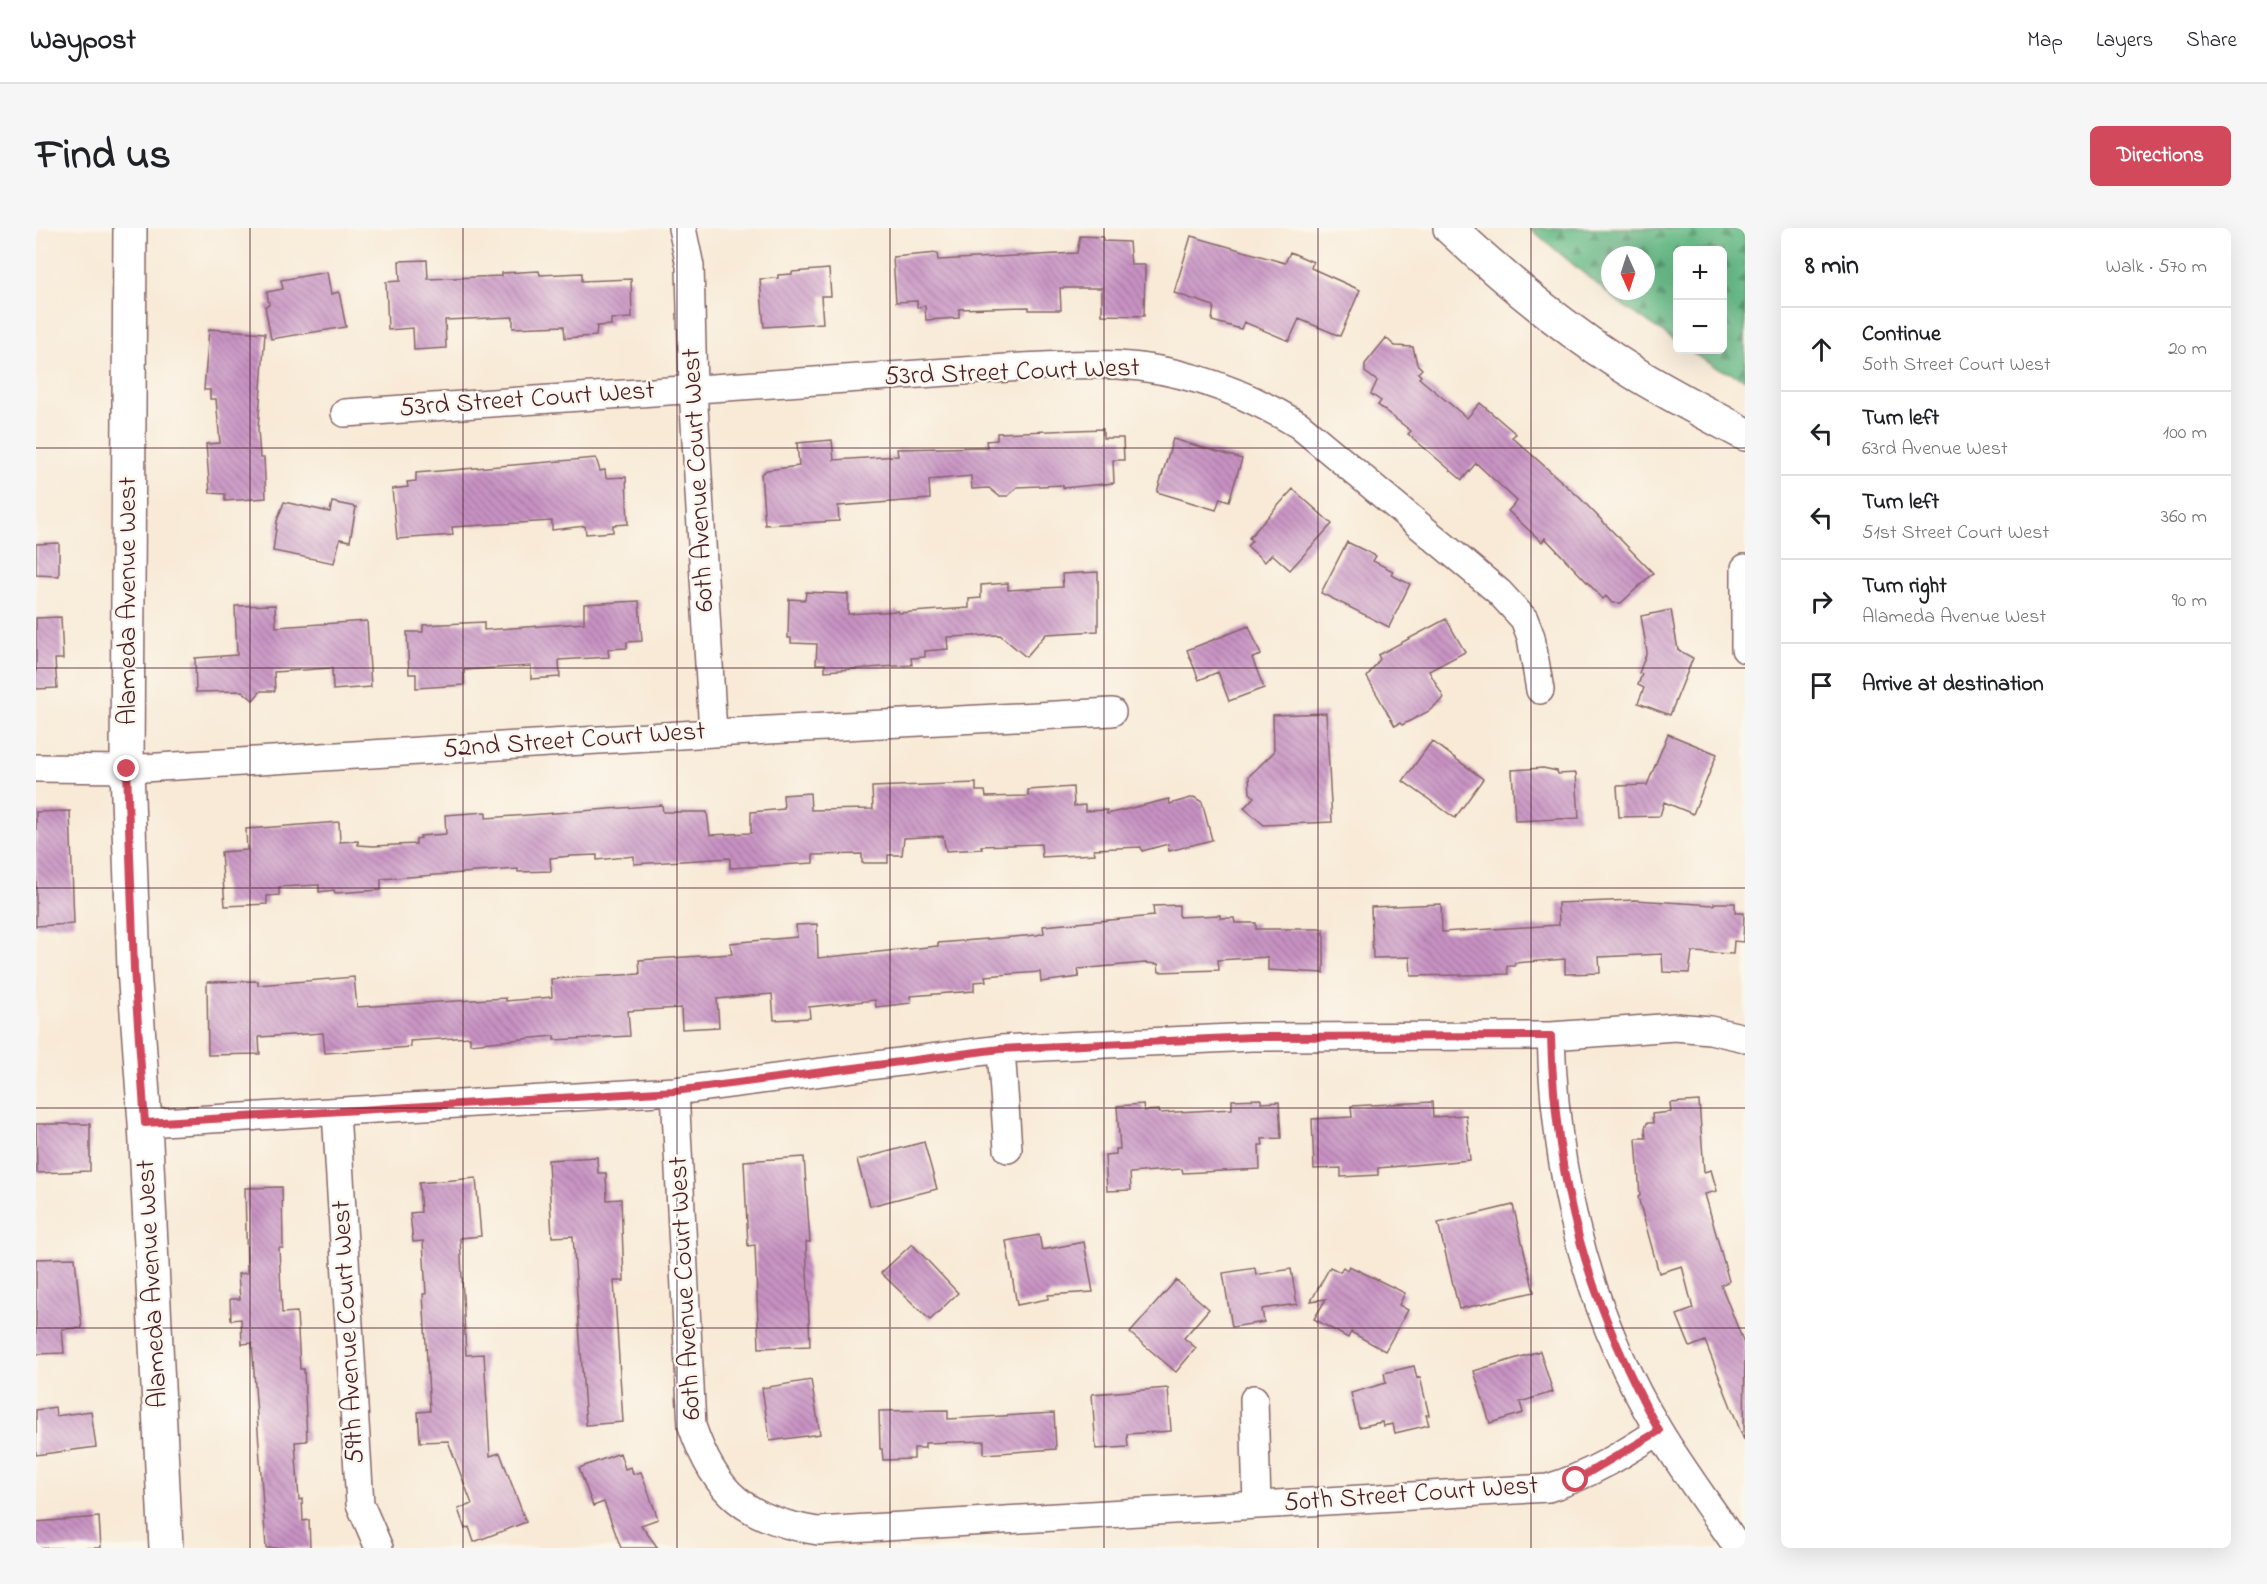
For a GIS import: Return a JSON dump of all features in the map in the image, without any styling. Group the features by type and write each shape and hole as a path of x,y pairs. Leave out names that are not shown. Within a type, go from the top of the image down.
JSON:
{"street":[{"name":"Alameda Avenue West","path":"130,228 127,769 134,969 145,1123 166,1548"},
{"name":"60th Avenue Court West","path":"682,228 690,266 693,389 713,733"},
{"path":"1449,228 1529,299 1573,332 1665,391 1745,434"},
{"path":"1481,228 1581,312 1673,371 1745,409"},
{"name":"53rd Street Court West","path":"345,413 1022,367 1117,364 1189,376 1230,389 1265,405 1299,425 1499,592 1524,619 1528,628 1540,690"},
{"path":"1745,568 1745,649"},
{"name":"52nd Street Court West","path":"36,768 127,769 713,733 1112,712"},
{"path":"145,1123 675,1091 1000,1049 1252,1037 1551,1036 1676,1027 1710,1030 1745,1038"},
{"path":"1551,1036 1552,1096 1558,1146 1580,1245 1613,1341 1659,1431 1738,1548"},
{"path":"1000,1049 1008,1149"},
{"name":"60th Avenue Court West","path":"675,1091 692,1426 703,1457 717,1479"},
{"name":"59th Avenue Court West","path":"336,1112 360,1504 379,1548"},
{"name":"50th Street Court West","path":"1254,1399 1257,1504"},
{"name":"50th Street Court West","path":"717,1479 736,1500 755,1513 785,1526 818,1531 1548,1488 1576,1480 1593,1472 1659,1431"}],"green space":[{"path":"1530,228 1745,228 1745,379 1713,366 1694,354 1727,354 1727,246 1673,246 1673,339 1616,300 1655,300 1655,246 1601,246 1601,288"}],"building":[{"path":"1080,236 1103,237 1103,241 1129,242 1131,265 1145,265 1144,316 1102,315 1102,288 1060,288 1061,310 1029,310 1029,307 959,309 959,318 926,320 925,306 917,307 917,301 896,302 893,257 937,253 938,260 1077,253"},
{"path":"1191,236 1285,263 1290,252 1313,262 1311,268 1360,290 1340,336 1299,319 1289,341 1244,322 1241,329 1212,321 1214,306 1174,293"},
{"path":"427,260 428,279 502,276 502,273 539,271 540,275 582,273 582,281 631,279 632,318 611,319 611,325 597,326 596,336 565,338 564,326 513,328 513,317 445,320 446,348 414,350 413,328 388,330 386,282 400,281 399,261"},
{"path":"829,269 831,296 821,296 823,323 764,327 760,279 778,278 778,275 792,274 792,272"},
{"path":"327,272 331,294 339,292 346,327 271,339 265,306 269,305 267,292 283,289 281,280"},
{"path":"209,329 265,333 258,429 260,458 264,458 266,498 225,501 225,494 210,493 206,444 220,443 216,399 210,399 210,390 204,390"},
{"path":"1386,338 1395,346 1413,347 1417,364 1422,369 1418,373 1421,376 1419,378 1467,418 1480,403 1516,434 1512,437 1580,498 1653,573 1621,603 1612,603 1606,596 1603,599 1545,538 1542,542 1508,511 1517,501 1476,463 1462,480 1408,434 1411,431 1378,405 1381,401 1371,394 1377,381 1365,372 1365,364"},
{"path":"1103,429 1103,438 1123,438 1124,460 1113,460 1114,483 1063,488 1063,485 1017,487 1008,496 999,496 989,488 972,489 971,476 929,480 930,499 838,506 839,521 765,525 761,474 767,470 799,466 797,443 832,440 834,460 898,456 897,449 987,447 986,441 997,440 997,433"},
{"path":"1173,439 1242,459 1229,501 1220,498 1216,510 1157,492"},
{"path":"596,458 600,471 605,470 606,478 626,477 628,524 613,525 613,532 586,534 585,526 552,530 552,521 452,527 453,535 397,539 392,489 408,487 407,482 416,481 416,473"},
{"path":"1293,489 1332,524 1290,570 1272,554 1265,562 1247,546 1252,541 1249,538"},
{"path":"284,502 330,512 332,502 356,507 350,541 340,539 334,563 273,551 277,521"},
{"path":"1347,542 1376,556 1373,561 1393,571 1391,575 1410,584 1389,627 1321,593"},
{"path":"59,543 59,576 36,575 36,544"},
{"path":"1098,572 1098,631 1046,634 1026,657 1000,635 947,637 948,649 925,651 925,657 911,658 912,665 825,671 825,664 816,664 817,644 791,643 791,638 788,638 789,599 805,600 806,592 848,594 848,614 898,611 898,613 969,608 969,599 981,598 981,585 1008,583 1008,590 1063,587 1062,574"},
{"path":"639,601 642,641 627,642 627,648 608,649 609,657 559,660 560,677 531,679 531,666 464,670 464,685 416,688 416,674 409,674 407,632 423,632 423,625 484,622 484,630 584,623 584,604"},
{"path":"275,605 276,627 367,621 371,687 333,690 332,668 274,672 275,691 261,691 253,700 242,691 196,692 195,658 237,655 235,606"},
{"path":"1671,610 1678,650 1693,658 1670,715 1638,703 1644,688 1638,685 1642,674 1639,673 1647,652 1641,616"},
{"path":"61,617 63,659 55,659 57,688 36,689 36,618"},
{"path":"1446,619 1465,652 1429,671 1444,698 1429,711 1402,725 1400,723 1395,726 1367,677 1380,659 1378,655"},
{"path":"1249,626 1261,655 1252,658 1264,688 1229,701 1218,672 1199,680 1187,650"},
{"path":"1326,713 1332,822 1264,825 1244,808 1254,797 1250,793 1249,776 1274,752 1273,715"},
{"path":"1668,734 1717,754 1693,814 1664,802 1660,816 1619,817 1617,786 1647,785"},
{"path":"1432,741 1483,779 1455,818 1403,781"},
{"path":"1543,768 1557,771 1558,774 1576,773 1579,818 1515,821 1512,770"},
{"path":"976,783 976,791 985,791 986,797 1028,796 1028,790 1073,787 1074,806 1085,805 1085,811 1107,810 1107,814 1169,799 1170,804 1194,797 1202,802 1212,840 1169,851 1168,844 1142,851 1141,847 1094,849 1095,854 1042,857 1041,844 981,846 982,849 946,851 943,836 904,838 902,855 888,855 888,863 862,863 862,854 813,855 813,863 730,868 730,858 634,864 634,856 597,860 597,855 571,856 550,858 551,871 518,872 518,869 381,879 381,890 335,893 334,890 319,892 319,885 279,887 279,895 267,896 267,904 225,906 221,852 247,850 246,829 339,822 340,842 358,841 358,845 373,846 416,844 416,839 421,838 420,836 446,834 445,815 486,812 486,818 662,805 663,812 707,812 710,835 751,833 751,812 784,809 783,795 810,793 811,810 873,809 872,787"},
{"path":"70,811 74,924 36,926 36,812"},
{"path":"1635,900 1714,905 1714,903 1735,903 1735,913 1744,913 1743,942 1734,941 1733,954 1692,952 1689,973 1663,972 1662,954 1599,957 1600,973 1565,974 1565,959 1515,963 1515,966 1507,966 1508,974 1411,976 1410,957 1373,958 1371,907 1441,904 1442,932 1559,925 1558,903"},
{"path":"1179,905 1179,917 1220,915 1220,918 1234,918 1235,923 1256,923 1256,929 1324,929 1324,973 1268,970 1268,957 1218,960 1219,970 1159,972 1158,964 1145,963 1078,969 1079,977 1041,982 1040,972 985,976 986,981 974,982 974,991 910,996 911,1003 876,1007 875,1000 809,1007 810,1018 774,1020 772,994 717,999 719,1027 682,1029 681,1008 628,1011 630,1036 554,1040 554,1036 470,1044 470,1037 410,1041 411,1047 325,1053 323,1033 259,1037 260,1054 208,1055 207,982 258,981 258,985 354,977 357,1007 506,998 506,1001 552,997 551,979 640,974 639,960 732,954 730,943 797,937 796,925 817,924 818,958 938,946 938,943 1037,935 1044,933 1043,926 1154,916 1153,906"},
{"path":"1261,1099 1261,1103 1279,1102 1281,1138 1262,1139 1263,1145 1259,1145 1260,1169 1183,1173 1182,1169 1130,1173 1131,1190 1107,1191 1105,1155 1116,1154 1116,1149 1120,1149 1117,1106 1143,1104 1144,1111 1159,1110 1159,1113 1232,1109 1232,1100"},
{"path":"1699,1101 1704,1172 1711,1170 1717,1191 1705,1194 1729,1281 1721,1285 1745,1346 1744,1440 1705,1341 1690,1347 1677,1315 1693,1309 1682,1266 1659,1273 1638,1197 1640,1196 1636,1138 1646,1138 1645,1128 1647,1123 1653,1123 1652,1114 1671,1112 1670,1103"},
{"path":"1432,1102 1433,1117 1466,1115 1470,1160 1378,1168 1378,1175 1341,1177 1341,1168 1314,1169 1312,1119 1352,1117 1351,1106"},
{"path":"36,1124 90,1124 90,1171 37,1173"},
{"path":"924,1142 937,1189 870,1206 857,1160"},
{"path":"597,1157 598,1173 606,1173 607,1200 621,1199 624,1281 614,1281 623,1422 586,1425 573,1236 552,1237 548,1160"},
{"path":"804,1157 810,1242 806,1242 810,1346 759,1348 755,1245 748,1246 744,1161"},
{"path":"476,1178 481,1236 460,1238 466,1355 484,1354 490,1456 500,1453 526,1522 474,1542 469,1527 465,1529 458,1509 472,1504 448,1441 420,1442 418,1412 430,1411 423,1294 426,1294 423,1241 413,1242 410,1213 421,1212 419,1183"},
{"path":"282,1187 283,1248 279,1248 282,1313 297,1312 300,1369 304,1369 307,1441 295,1442 299,1500 302,1499 303,1521 309,1520 310,1548 266,1548 252,1343 242,1344 241,1319 231,1320 230,1299 240,1299 238,1274 247,1273 245,1188"},
{"path":"1513,1205 1534,1292 1459,1309 1438,1223"},
{"path":"1039,1235 1042,1250 1084,1242 1093,1292 1048,1295 1048,1299 1017,1305 1006,1241"},
{"path":"912,1244 958,1293 930,1320 881,1273"},
{"path":"75,1258 82,1328 62,1329 64,1353 36,1354 36,1259"},
{"path":"1349,1266 1405,1293 1399,1305 1408,1310 1385,1351 1351,1332 1348,1338 1314,1319 1326,1299 1311,1301 1330,1267 1340,1272 1343,1267 1347,1270"},
{"path":"1255,1268 1256,1275 1291,1269 1297,1304 1262,1309 1264,1322 1232,1327 1223,1273"},
{"path":"1176,1280 1209,1309 1184,1338 1196,1348 1176,1372 1130,1333"},
{"path":"1540,1351 1553,1392 1520,1402 1523,1413 1490,1423 1474,1371"},
{"path":"1414,1366 1417,1378 1420,1377 1429,1415 1426,1415 1429,1425 1395,1433 1393,1424 1383,1426 1382,1422 1359,1427 1351,1393 1386,1383 1384,1373"},
{"path":"811,1380 820,1434 770,1441 762,1388"},
{"path":"1168,1388 1171,1431 1127,1434 1128,1447 1096,1449 1092,1394"},
{"path":"55,1407 56,1416 91,1411 96,1447 36,1455 36,1410"},
{"path":"948,1410 948,1419 1054,1413 1056,1449 984,1454 984,1441 925,1443 925,1448 914,1448 914,1459 883,1460 882,1449 880,1449 879,1411"},
{"path":"620,1453 625,1469 631,1467 633,1474 641,1472 658,1519 641,1525 658,1548 621,1548 604,1502 593,1506 579,1468"},
{"path":"99,1517 101,1548 36,1548 36,1522"}],"route":[{"path":"127,769 134,969 145,1123 675,1091 1000,1049 1252,1037 1551,1036 1552,1096 1558,1146 1567,1196 1580,1245 1613,1341 1659,1431 1576,1480"}]}
